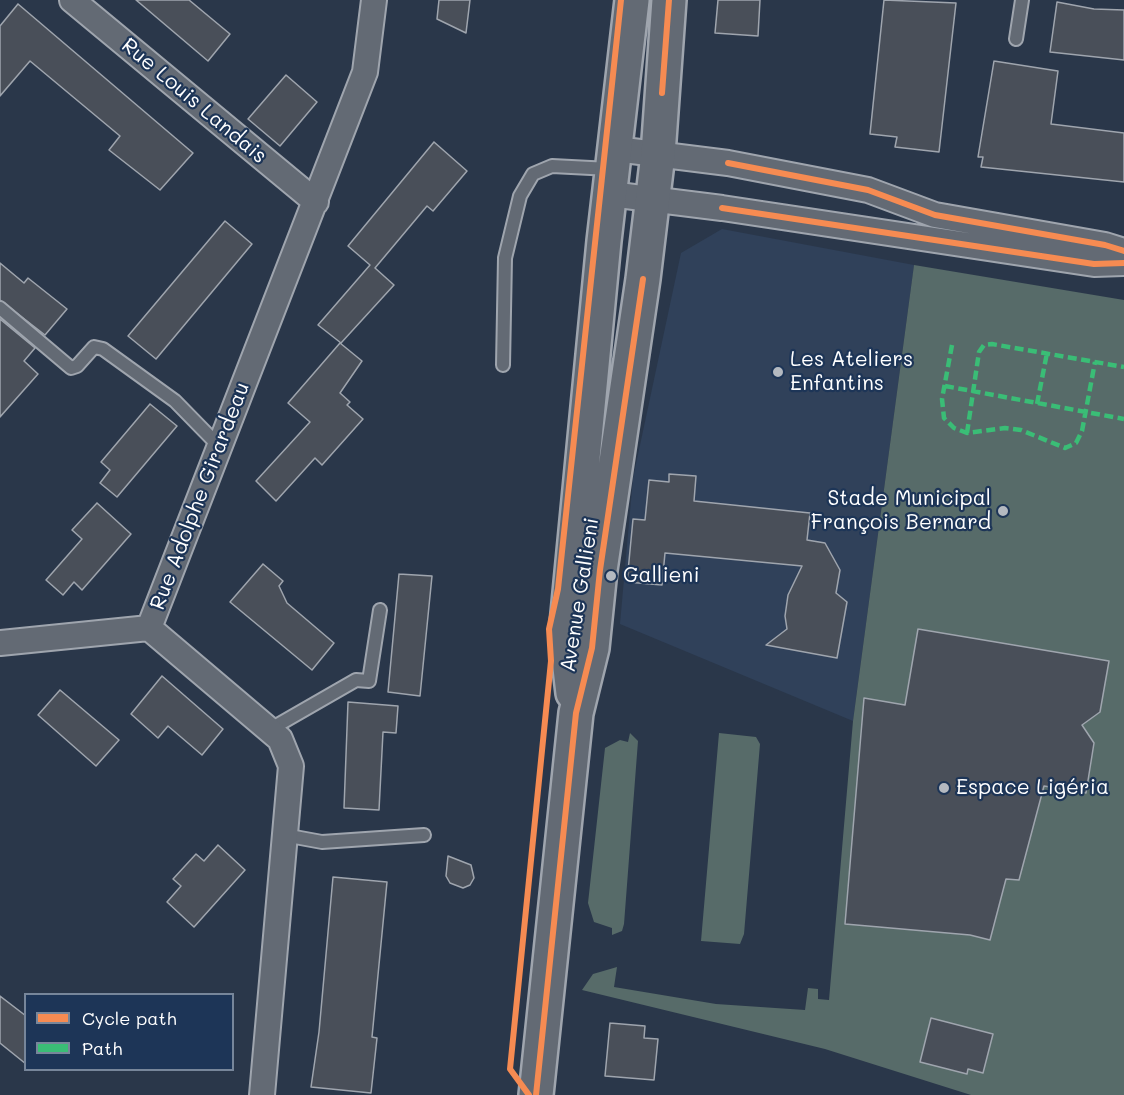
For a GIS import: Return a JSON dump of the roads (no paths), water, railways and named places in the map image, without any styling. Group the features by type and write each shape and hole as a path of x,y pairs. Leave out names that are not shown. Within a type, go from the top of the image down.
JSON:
{"main road":[{"name":"Avenue Gallieni","path":"576,713 566,634 632,0"},
{"name":"Avenue Gallieni","path":"536,1095 576,713 592,648 600,570 643,279 658,154 669,0"}],"street":[{"name":"Rue Louis Landais","path":"72,0 316,202"},
{"name":"Rue Adolphe Girardeau","path":"262,1095 291,766 280,739 149,628 365,72 374,0"},
{"path":"613,171 658,154 728,163 868,190 935,215 1105,245 1124,251"},
{"path":"613,171 651,198 1094,264 1124,262"},
{"path":"0,643 149,628"}],"lane":[{"path":"1016,39 1022,0"},
{"path":"503,366 505,258 520,196 533,174 552,166 613,171"},
{"path":"0,308 71,368 77,366 94,347 103,349 175,401 219,446"},
{"path":"269,730 356,680 369,681 380,610"},
{"path":"284,835 322,842 424,835"}],"place":[{"name":"Les Ateliers Enfantins","path":"778,372"},
{"name":"Stade Municipal François Bernard","path":"1003,511"},
{"name":"Gallieni","path":"611,576"},
{"name":"Espace Ligéria","path":"944,788"}]}
